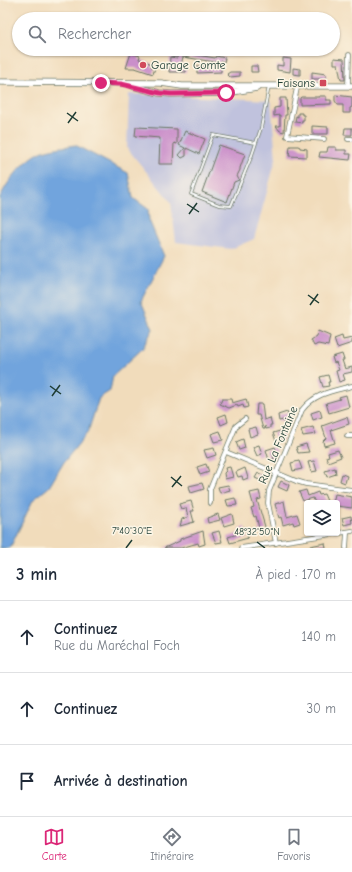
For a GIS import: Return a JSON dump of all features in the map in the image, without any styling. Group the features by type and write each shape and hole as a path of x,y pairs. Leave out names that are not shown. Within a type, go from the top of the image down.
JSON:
{"main road":[{"path":"0,82 161,84 232,89"},
{"path":"121,84 160,93 186,94 269,85 350,86"},
{"path":"186,94 187,86"},
{"path":"200,86 201,93"}],"street":[{"path":"349,55 350,86"},
{"path":"296,86 297,88 287,136 324,139"},
{"name":"Rue La Fontaine","path":"276,543 268,504 269,492 302,410 308,401 317,396 352,386"},
{"path":"210,503 210,489 236,426 245,419"},
{"path":"347,436 352,436"},
{"path":"226,452 276,474 306,484 352,490"},
{"path":"241,548 350,532 346,548"}],"lane":[{"path":"256,143 213,135 191,194 218,205 231,206 256,143 261,128 269,85"}],"shaded area":[{"path":"129,94 271,100 276,159 254,239 231,249 176,242 171,202 127,148"}],"water":[{"path":"75,145 128,173 133,198 148,209 149,220 164,256 141,301 153,329 142,349 113,376 110,391 99,398 88,432 64,462 49,487 33,500 10,548 0,548 0,198 12,178 23,165 35,155 48,150"}],"building":[{"path":"130,56 140,56 139,59 152,64 151,67 155,68 153,74 135,68 126,68"},
{"path":"177,56 203,56 215,58 216,56 225,58 224,62 221,61 221,63 183,57 181,65 186,66 186,72 169,72 170,57 177,58"},
{"path":"283,58 291,59 290,72 277,70 277,65 283,66"},
{"path":"334,58 344,59 345,80 341,80 338,64 334,64"},
{"path":"197,66 221,66 221,72 197,73"},
{"path":"251,66 257,66 258,72 251,72"},
{"path":"293,68 300,69 300,75 293,74"},
{"path":"230,72 240,72 240,76 230,77 227,74"},
{"path":"312,72 326,74 326,79 312,79"},
{"path":"335,95 352,97 352,107 350,108 350,113 343,113 343,105 338,105 335,101"},
{"path":"326,96 326,100 331,100 331,104 300,105 301,97"},
{"path":"280,98 286,98 287,115 285,115 284,132 280,131 276,126 280,126 280,115 274,116 274,108 280,107"},
{"path":"298,113 302,113 302,115 304,115 304,120 302,120 302,123 295,122 296,116 298,117"},
{"path":"312,126 328,127 328,134 312,134"},
{"path":"136,127 177,129 177,144 174,143 173,164 159,164 160,138 135,136"},
{"path":"345,128 352,128 352,135 344,135"},
{"path":"185,131 205,139 199,154 186,148 186,156 182,158 179,155 185,148 179,145"},
{"path":"219,145 245,154 237,176 239,180 234,182 227,202 202,192"},
{"path":"290,146 298,146 300,148 307,149 307,157 289,156"},
{"path":"328,147 336,147 336,150 346,150 346,154 351,154 350,160 319,157 320,152 327,152"},
{"path":"318,331 330,336 328,346 318,344 314,346 311,340 317,336"},
{"path":"342,336 343,340 352,338 352,343 337,348 334,339"},
{"path":"342,354 345,369 352,367 352,372 343,374 345,380 339,382 336,371 339,370 332,357"},
{"path":"328,375 330,382 328,382 329,386 323,387 320,377"},
{"path":"346,395 349,407 329,413 326,403 340,399 339,397"},
{"path":"222,399 231,399 232,403 246,399 248,407 244,408 243,405 238,407 237,405 229,408 220,404"},
{"path":"257,404 262,404 264,420 270,418 272,425 270,425 270,428 266,429 265,426 265,429 263,429 259,415 256,415"},
{"path":"320,410 322,417 313,420 311,413"},
{"path":"287,412 290,420 284,422 283,420 279,421 278,415"},
{"path":"226,414 228,422 221,425 218,417"},
{"path":"347,417 349,424 331,430 335,443 324,446 323,441 326,438 322,426"},
{"path":"256,427 258,434 250,437 248,429"},
{"path":"313,427 316,434 303,436 301,430"},
{"path":"220,431 223,440 214,442 211,434"},
{"path":"282,431 283,439 276,441 273,433"},
{"path":"243,439 245,448 239,450 236,442"},
{"path":"306,444 309,452 298,453 296,447"},
{"path":"259,445 262,454 257,456 253,447"},
{"path":"275,447 277,453 273,454 274,459 269,460 266,450"},
{"path":"214,448 216,455 207,458 204,450"},
{"path":"338,450 341,457 328,462 326,457 329,456 328,453"},
{"path":"299,461 302,469 293,471 291,463"},
{"path":"314,461 317,471 311,472 308,462"},
{"path":"206,464 209,472 200,475 197,467"},
{"path":"230,467 233,477 225,479 225,468"},
{"path":"245,468 248,478 243,480 242,476 238,477 236,472"},
{"path":"335,468 336,474 327,477 325,471"},
{"path":"258,473 266,476 264,482 255,478"},
{"path":"342,474 347,476 345,483 340,481"},
{"path":"281,481 289,485 287,491 278,487"},
{"path":"202,483 204,489 191,493 189,486"},
{"path":"228,485 230,490 220,493 218,487"},
{"path":"306,490 308,496 318,492 319,495 324,494 327,500 314,500 313,498 303,501 299,492"},
{"path":"259,491 261,499 257,500 266,530 260,532 256,516 254,517 251,508 254,507 250,493"},
{"path":"335,494 352,497 352,508 340,506 340,500 334,500"},
{"path":"235,498 237,505 228,506 226,500"},
{"path":"191,501 194,511 191,511 194,522 180,526 182,519 188,517 186,508 181,509 179,504"},
{"path":"284,501 287,517 297,514 300,523 294,525 293,522 283,525 281,517 279,518 275,504"},
{"path":"218,514 220,520 208,523 207,518"},
{"path":"232,514 234,523 224,526 221,518"},
{"path":"351,516 352,523 344,525 342,518"},
{"path":"245,527 248,538 230,543 228,537 241,533 240,528"},
{"path":"203,531 205,544 199,546 198,543 181,548 164,548 180,541 180,539"},
{"path":"219,531 222,542 216,543 212,533"},
{"path":"325,543 326,548 310,548 310,546"}],"place":[{"name":"Garage Comte","path":"143,65"},
{"name":"Faisans","path":"323,83"}],"route":[{"path":"101,83 121,84 171,94 226,93"}]}
